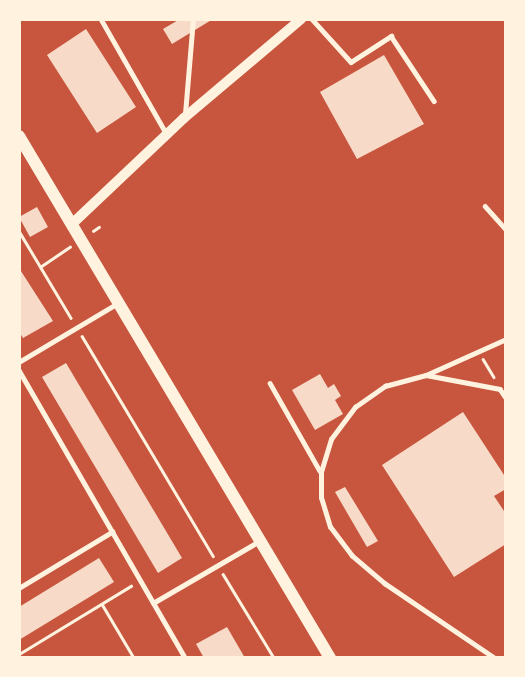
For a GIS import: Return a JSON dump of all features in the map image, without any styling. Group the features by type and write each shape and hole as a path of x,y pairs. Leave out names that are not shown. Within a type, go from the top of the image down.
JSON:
{"main road":[{"path":"19,136 330,658"}],"street":[{"path":"73,223 184,118 301,19"}],"lane":[{"path":"101,19 167,134"},
{"path":"184,118 193,19"},
{"path":"312,19 351,62 391,36 434,101"},
{"path":"485,206 506,229"},
{"path":"19,362 118,303"},
{"path":"495,658 385,584 352,556 330,527 321,498 321,472 331,439 355,407 385,386 426,375 506,339"},
{"path":"19,370 185,658"},
{"path":"426,375 500,389 506,398"},
{"path":"19,387 26,383"},
{"path":"270,383 321,472"},
{"path":"19,588 112,532"},
{"path":"153,603 259,541"}],"path":[{"path":"19,231 274,658"},
{"path":"479,351 500,389"},
{"path":"19,654 140,580"},
{"path":"102,604 134,658"}],"building":[{"path":"180,19 213,19 172,44 163,29"},
{"path":"86,29 136,107 97,133 47,55"},
{"path":"384,55 424,124 357,159 320,92"},
{"path":"37,207 48,227 30,237 19,217"},
{"path":"19,268 53,321 23,338 19,332"},
{"path":"66,363 182,558 158,573 42,377"},
{"path":"320,374 328,388 334,384 341,396 335,400 343,414 315,430 292,390"},
{"path":"463,412 506,478 506,489 494,496 506,514 506,544 454,577 382,465"},
{"path":"345,487 378,541 367,547 335,492"},
{"path":"99,558 114,582 19,640 19,607"},
{"path":"227,627 245,658 204,658 196,644"}]}
